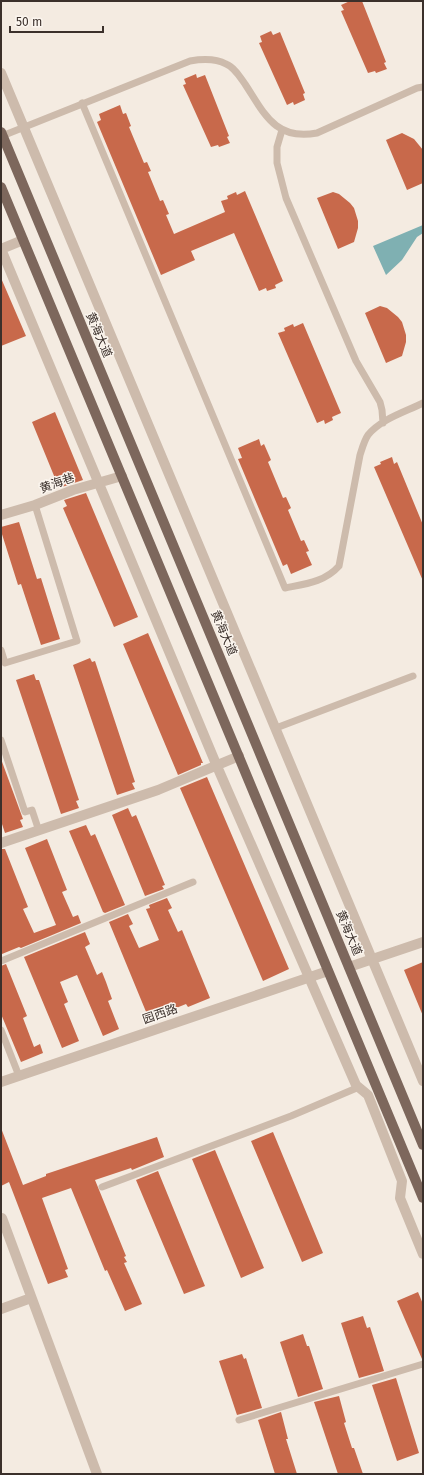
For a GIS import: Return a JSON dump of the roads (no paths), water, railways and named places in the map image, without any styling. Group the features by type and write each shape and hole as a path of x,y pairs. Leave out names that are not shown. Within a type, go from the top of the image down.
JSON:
{"main road":[{"name":"黄海大道","path":"2,134 422,1139"},
{"path":"1,187 423,1198"}],"street":[{"path":"1,73 423,1081"},
{"path":"23,240 1,249 216,764 356,1084 368,1094 402,1181 400,1198 423,1254"},
{"name":"黄海巷","path":"1,516 35,506 73,490 122,476"},
{"path":"1,843 158,790 216,764 239,756"},
{"path":"349,967 423,942"},
{"name":"园西路","path":"1,1082 328,971"},
{"path":"2,1218 97,1474"},
{"path":"1,1309 31,1298"}],"lane":[{"path":"2,134 24,127 190,61 204,59 226,64 232,68 240,77 270,121 282,130 297,134 309,135 317,133 417,88 423,87"},
{"path":"82,103 286,588 313,583 327,577 339,566 360,456 368,435 376,427 423,403"},
{"path":"282,130 277,147 277,163 286,198 356,361 380,402 383,423"},
{"path":"1,650 5,663 77,641 35,506"},
{"path":"276,728 413,676"},
{"path":"1,740 25,812 32,810 39,831"},
{"path":"1,961 193,882"},
{"path":"1,1030 20,1076"},
{"path":"102,1187 290,1116 359,1087"},
{"path":"239,1420 423,1364"}],"water":[{"path":"423,225 423,233 417,237 402,260 386,275 373,246"}]}
